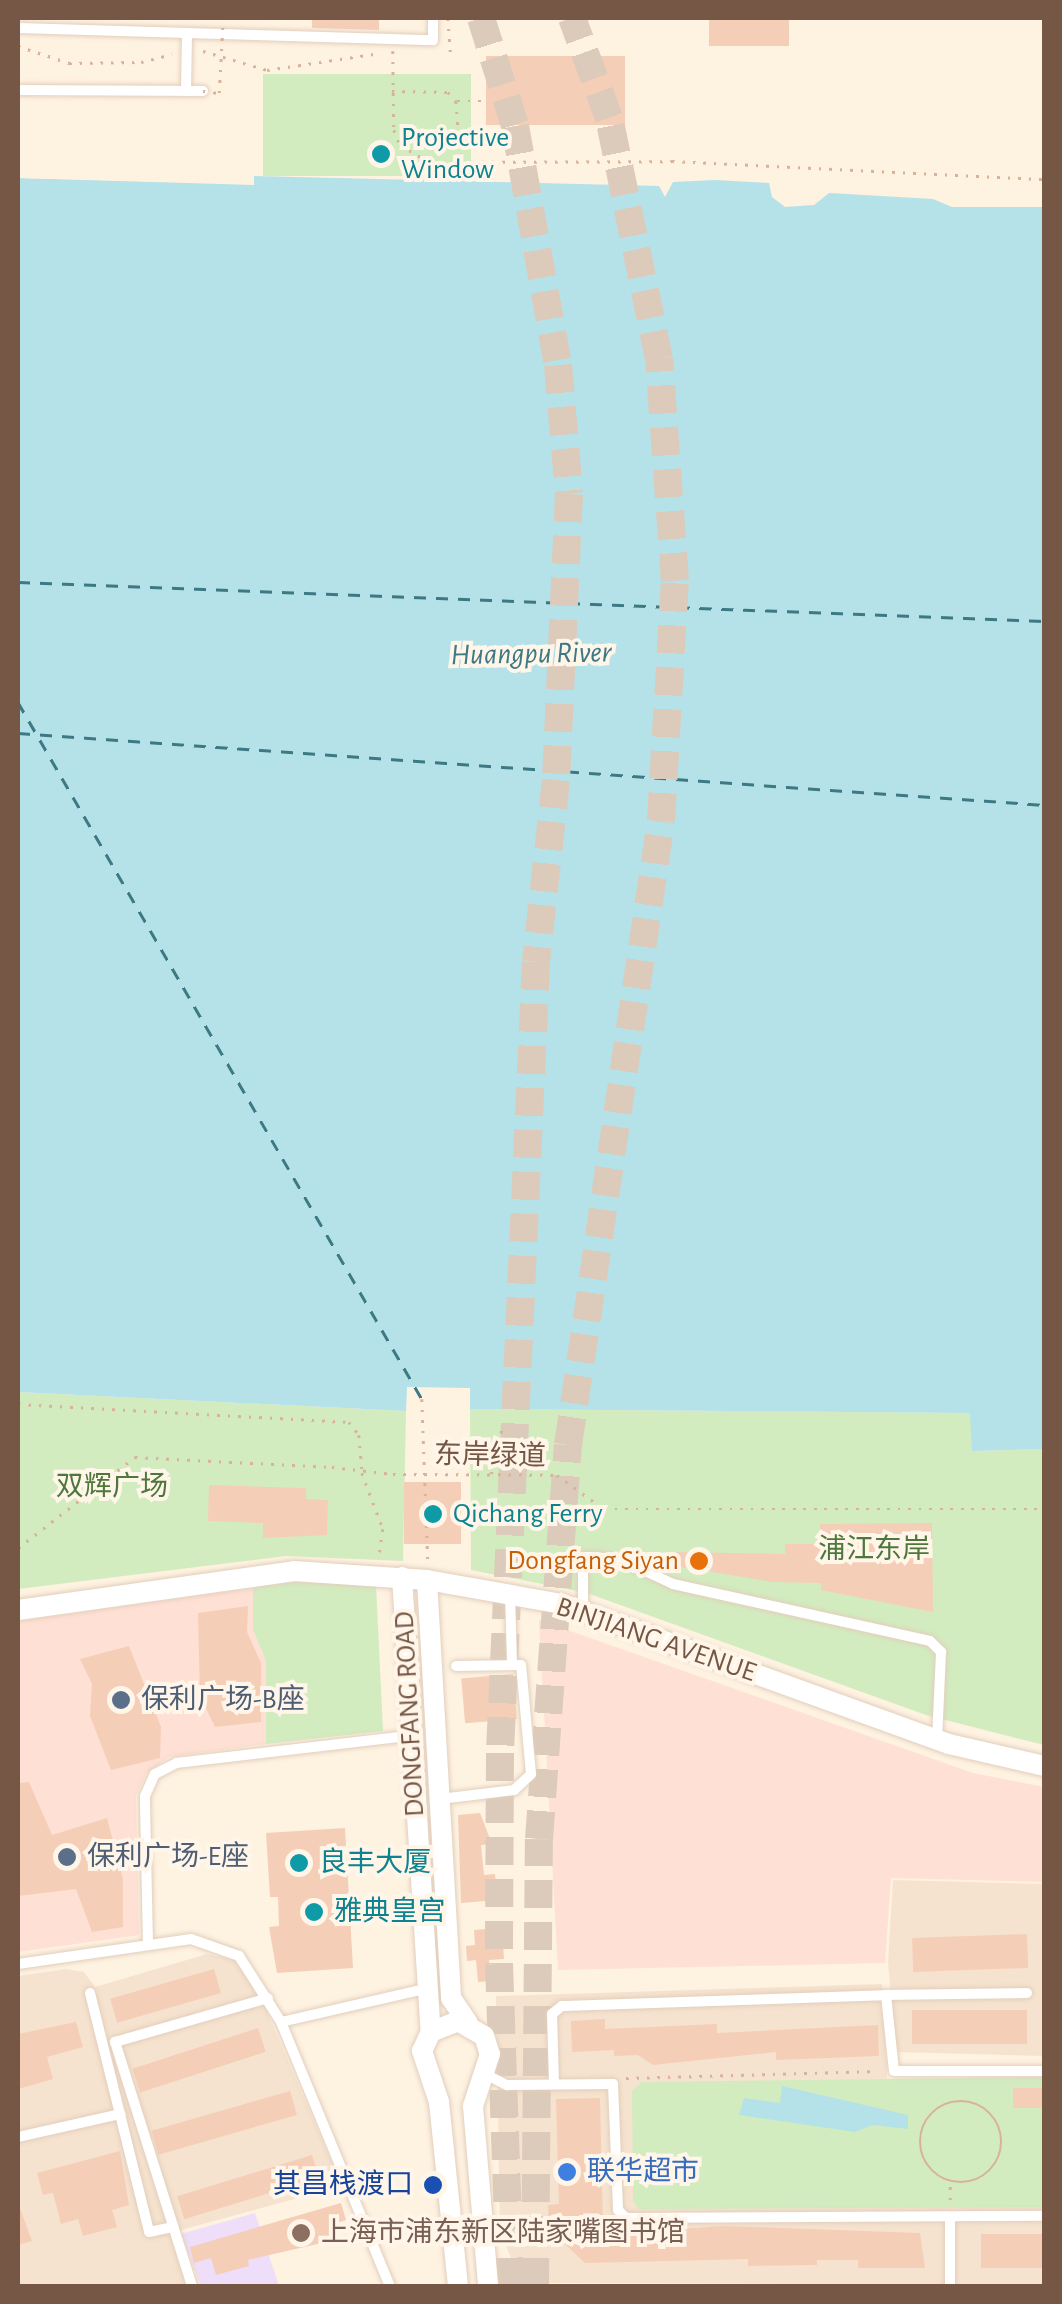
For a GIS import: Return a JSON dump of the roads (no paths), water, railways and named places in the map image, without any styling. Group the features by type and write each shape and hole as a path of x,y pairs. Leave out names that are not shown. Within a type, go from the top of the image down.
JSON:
{"street":[{"name":"BINJIANG AVENUE","path":"18,1610 294,1572 402,1576 582,1611 937,1740 1044,1766"},
{"name":"DONGFANG ROAD","path":"402,1576 431,2032 422,2062 434,2080 458,2286"},
{"name":"DONGFANG ROAD","path":"428,1580 450,1998 488,2044 473,2106 488,2286"},
{"path":"431,2032 448,2022 468,2024"},
{"path":"434,2080 451,2088 481,2078"}],"lane":[{"path":"18,28 432,40 433,18"},
{"path":"186,91 187,33"},
{"path":"18,90 203,91"},
{"path":"582,1611 583,1557 596,1557 626,1562 673,1584 930,1642 940,1652 937,1740"},
{"path":"510,1595 512,1661"},
{"path":"440,1799 514,1790 530,1774 525,1671 512,1661 456,1666"},
{"path":"148,1946 145,1796 155,1774 177,1763 436,1731"},
{"path":"18,1964 148,1946 217,1943 239,1956 281,2022 390,2286"},
{"path":"281,2022 426,1989"},
{"path":"90,1993 148,2232 174,2227"},
{"path":"554,2084 552,2014 562,2006 1027,1993"},
{"path":"886,1995 894,2070 1044,2071"},
{"path":"192,2286 115,2042 268,1998"},
{"path":"481,2078 498,2084 605,2082 616,2092 620,2216 1044,2216"},
{"path":"18,2138 120,2114"},
{"path":"950,2217 950,2286"}],"water":[{"name":"Huangpu River","path":"254,176 659,186 665,197 673,182 715,180 769,183 772,197 785,207 814,205 829,193 933,199 952,207 1044,207 1044,1449 972,1451 970,1413 470,1409 470,1388 407,1387 406,1411 18,1392 18,178 254,184"},
{"path":"782,2086 908,2115 908,2129 873,2125 855,2132 739,2115 744,2098 780,2103"}],"tunnel":[{"path":"481,18 515,126 558,365 569,494 556,780 536,962 500,1753 499,1964 510,2286"},
{"path":"535,2286 539,1839 568,1445 661,821 675,581 659,359 609,118 572,18"}],"place":[{"name":"Projective Window","path":"381,154"},
{"name":"Qichang Ferry","path":"433,1514"},
{"name":"Dongfang Siyan","path":"699,1561"},
{"name":"保利广场-B座","path":"121,1700"},
{"name":"保利广场-E座","path":"67,1857"},
{"name":"良丰大厦","path":"299,1863"},
{"name":"雅典皇宫","path":"314,1912"},
{"name":"联华超市","path":"567,2172"},
{"name":"其昌栈渡口","path":"433,2185"},
{"name":"上海市浦东新区陆家嘴图书馆","path":"301,2233"}],"park label":[{"name":"双辉广场","path":"112,1487"},
{"name":"浦江东岸","path":"874,1550"}]}
